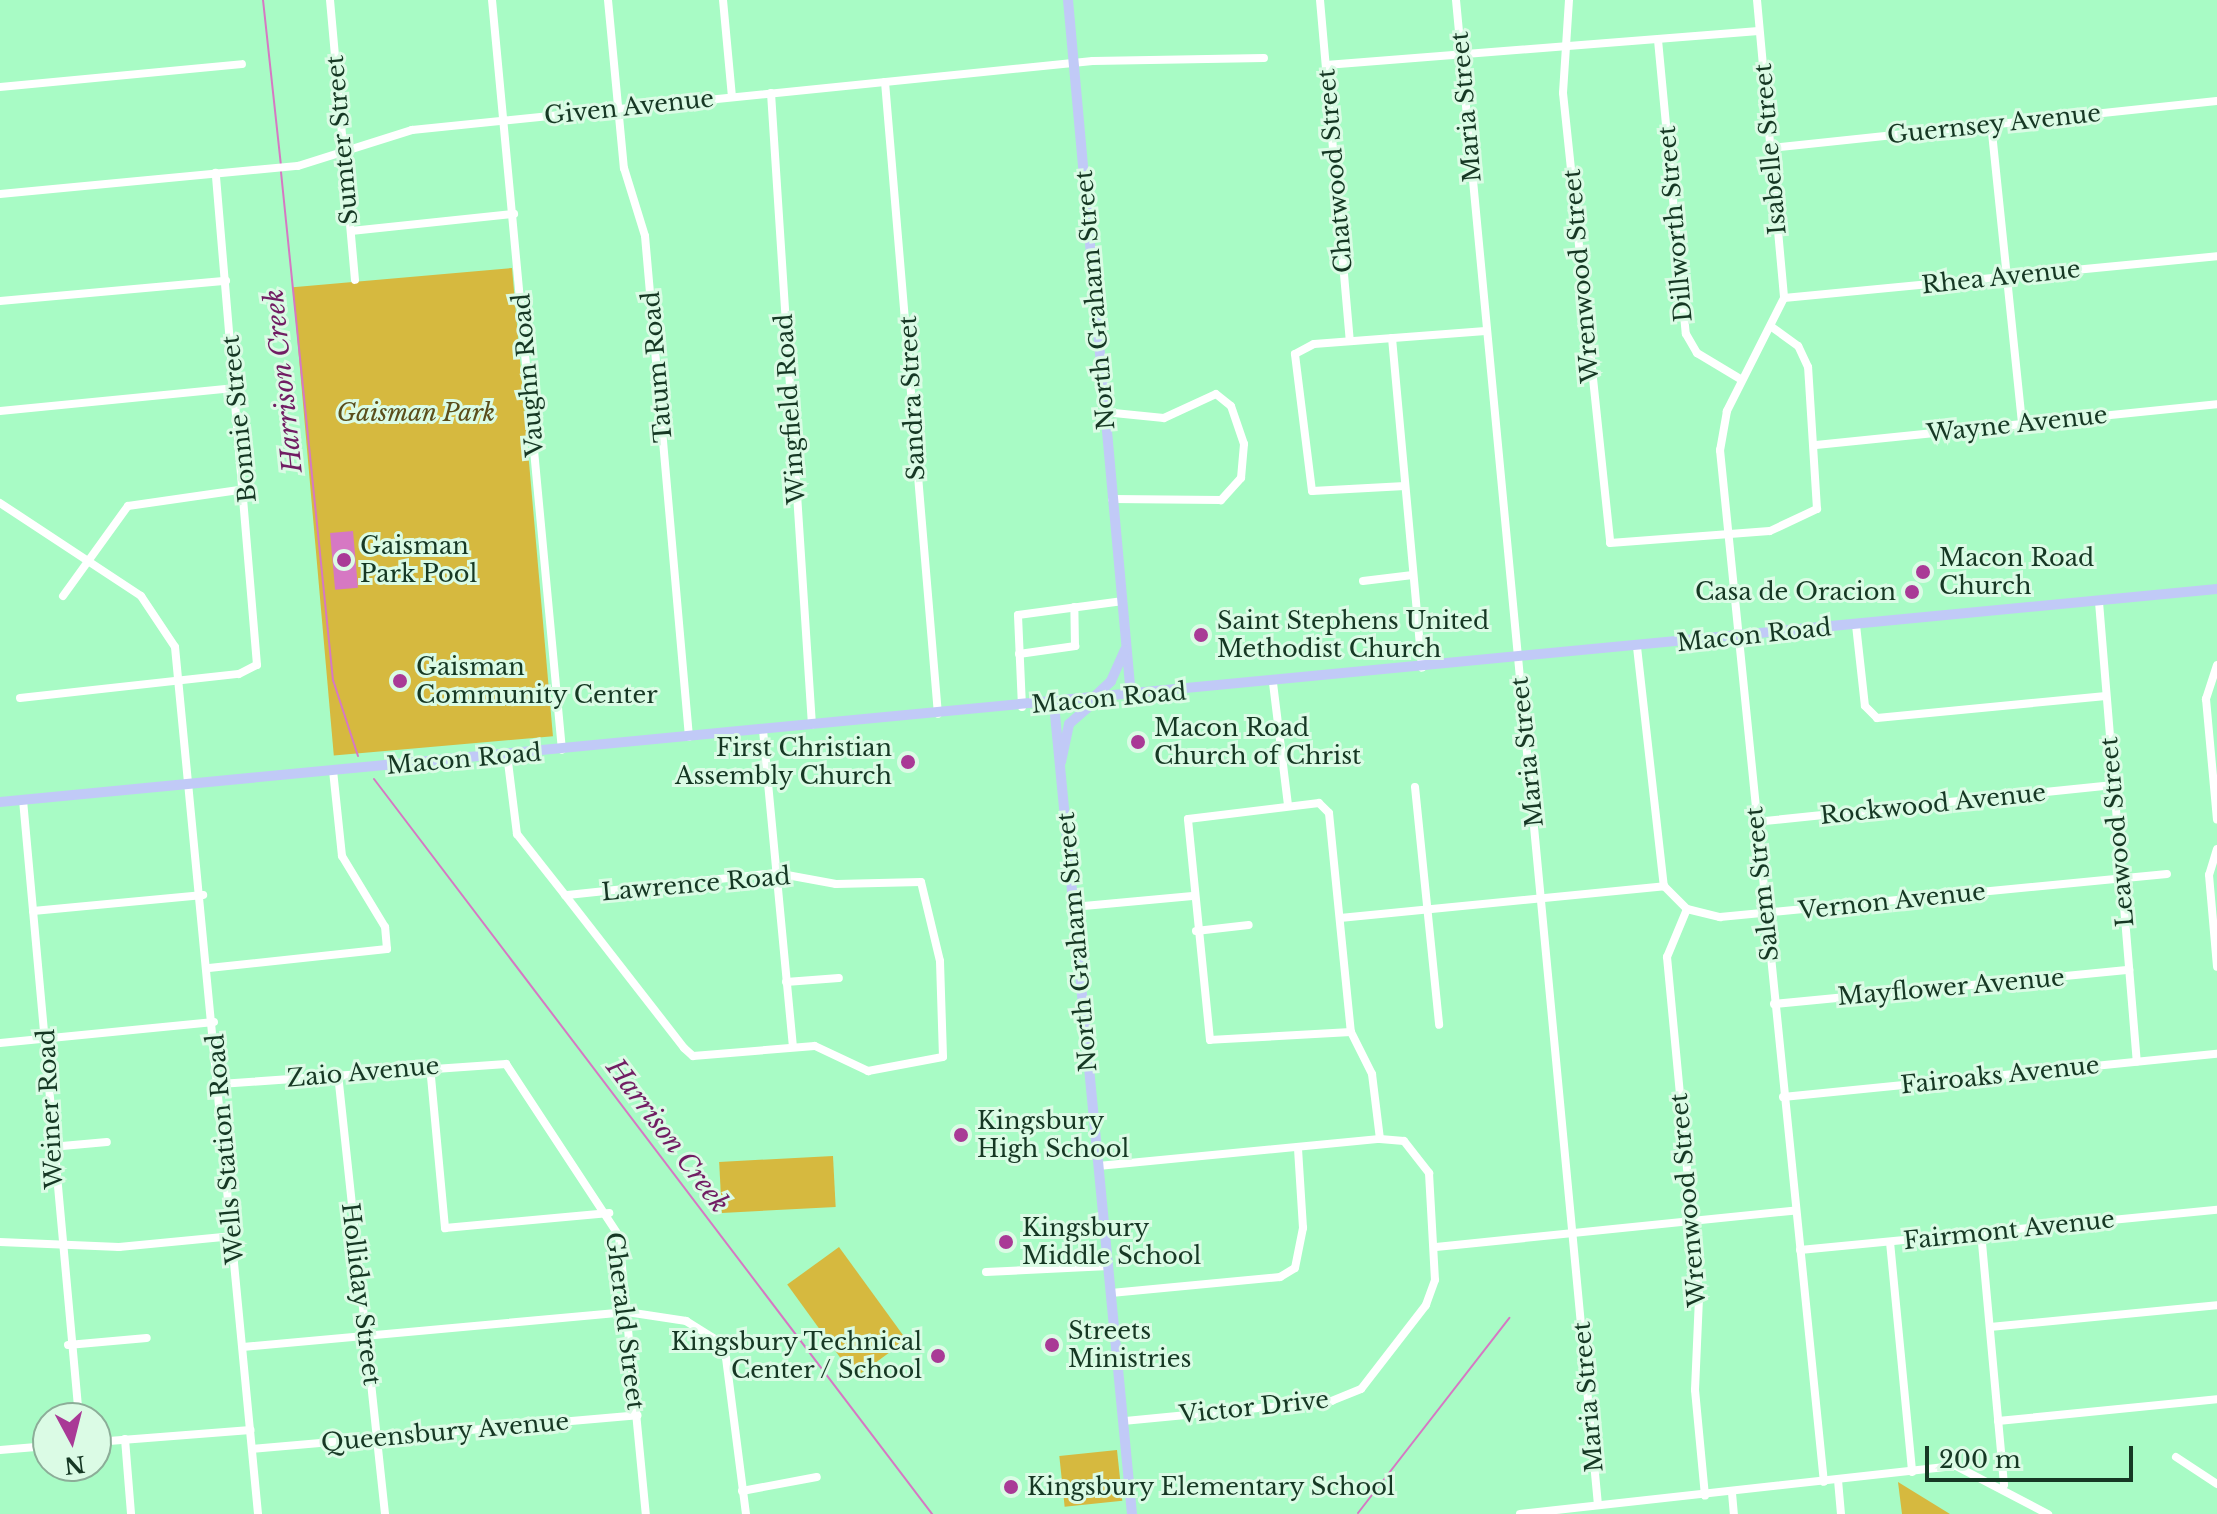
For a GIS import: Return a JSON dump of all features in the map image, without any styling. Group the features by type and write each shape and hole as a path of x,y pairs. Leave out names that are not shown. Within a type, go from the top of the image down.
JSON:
{"main road":[{"name":"North Graham Street","path":"1068,0 1131,696"},
{"name":"Macon Road","path":"0,802 1422,669 2217,589"},
{"path":"1090,700 1111,681 1127,644"},
{"path":"1060,764 1073,718 1103,699"},
{"name":"North Graham Street","path":"1054,704 1132,1514"}],"street":[{"name":"Sumter Street","path":"330,0 355,280"},
{"name":"Vaughn Road","path":"492,0 562,750"},
{"name":"Tatum Road","path":"608,0 625,172 644,226 689,737"},
{"path":"723,0 732,97"},
{"name":"Chatwood Street","path":"1320,0 1350,341"},
{"name":"Maria Street","path":"1456,0 1598,1504"},
{"name":"Wrenwood Street","path":"1569,0 1564,104 1604,533 1617,546 1729,535"},
{"name":"Isabelle Street","path":"1757,0 1784,298"},
{"path":"1326,65 1759,31"},
{"name":"Dillworth Street","path":"1658,40 1686,334 1697,353 1742,380"},
{"name":"Given Avenue","path":"0,194 291,166 400,131 1074,63 1264,58"},
{"path":"0,87 242,64"},
{"name":"Sandra Street","path":"885,82 938,714"},
{"name":"Wingfield Road","path":"771,93 812,725"},
{"name":"Guernsey Avenue","path":"1770,148 2217,101"},
{"path":"1991,123 2022,424"},
{"name":"Bonnie Street","path":"181,680 257,665 246,489 216,173"},
{"path":"351,231 514,214"},
{"name":"Rhea Avenue","path":"1784,298 2217,256"},
{"path":"0,301 226,281"},
{"name":"Salem Street","path":"1784,298 1772,327 1742,380 1720,441 1793,1211 1800,1250 1824,1482"},
{"path":"1729,535 1770,531 1812,514 1820,497 1807,362 1772,327"},
{"path":"1405,486 1317,493 1305,473 1294,365 1301,348 1350,341 1486,331"},
{"path":"1392,338 1422,669"},
{"path":"0,411 236,388"},
{"path":"1104,412 1164,418 1198,397 1220,395 1244,452 1241,478 1221,500 1112,499"},
{"name":"Wayne Avenue","path":"1816,445 2217,404"},
{"path":"63,596 128,506 246,489"},
{"name":"Wells Station Road","path":"0,503 5,514 87,559 155,610 175,647 193,785 258,1514"},
{"path":"1363,581 1413,575"},
{"path":"1022,707 1018,615 1123,601"},
{"name":"Leawood Street","path":"2099,602 2111,785 2137,1061"},
{"path":"1019,654 1075,646 1074,607"},
{"path":"1856,625 1871,715 2106,696"},
{"path":"1637,647 1664,886 1687,909"},
{"path":"2217,665 2206,699 2217,820"},
{"path":"20,698 181,680"},
{"path":"1273,683 1288,805"},
{"path":"507,754 517,834 693,1056 793,1047 763,730"},
{"path":"209,968 387,949 385,927 342,856 333,771"},
{"name":"Rockwood Avenue","path":"1755,822 2111,785"},
{"path":"1415,787 1439,1025"},
{"name":"Weiner Road","path":"23,800 47,1037 58,1244 77,1402"},
{"path":"1098,1166 1380,1139 1372,1074 1351,1032 1329,813 1319,803 1201,814 1185,824 1210,1040 1351,1032"},
{"path":"2217,849 2209,875 2217,967"},
{"name":"Lawrence Road","path":"565,895 776,873 836,884 921,882 940,961 943,1057 868,1071 815,1046 793,1047"},
{"name":"Vernon Avenue","path":"1687,909 1720,917 2167,874"},
{"path":"1340,918 1664,886"},
{"path":"33,911 203,895"},
{"path":"1073,907 1192,896"},
{"name":"Wrenwood Street","path":"1687,909 1667,957 1691,1221 1705,1496"},
{"path":"1196,931 1249,925"},
{"name":"Mayflower Avenue","path":"1774,1004 2129,970"},
{"path":"786,982 839,978"},
{"path":"0,1043 214,1022"},
{"name":"Fairoaks Avenue","path":"1783,1097 2217,1054"},
{"name":"Zaio Avenue","path":"220,1084 430,1066 506,1064"},
{"name":"Gherald Street","path":"506,1064 609,1213 619,1236 646,1514"},
{"path":"430,1066 445,1228 609,1213"},
{"name":"Holliday Street","path":"338,1074 369,1335 385,1514"},
{"name":"Victor Drive","path":"1123,1421 1332,1401 1361,1389 1426,1305 1436,1247 1429,1173 1420,1154 1404,1141 1380,1139"},
{"path":"51,1147 107,1142"},
{"path":"1111,1293 1280,1277 1295,1268 1303,1228 1298,1148"},
{"name":"Fairmont Avenue","path":"1800,1250 2217,1210"},
{"path":"1436,1247 1793,1211"},
{"path":"1981,1232 2004,1485"},
{"path":"0,1242 119,1247 233,1236"},
{"path":"1890,1242 1912,1472"},
{"path":"986,1272 1109,1266"},
{"path":"1990,1327 2217,1305"},
{"path":"243,1347 627,1312 686,1321 713,1338 732,1380 746,1514"},
{"path":"68,1345 147,1338"},
{"path":"1998,1421 2217,1399"},
{"name":"Queensbury Avenue","path":"252,1449 638,1415"},
{"path":"112,1440 251,1430"},
{"path":"125,1439 131,1514"},
{"path":"0,1450 32,1447"},
{"path":"2176,1457 2217,1484"},
{"path":"1520,1514 1956,1466 2004,1485 2048,1514"},
{"path":"742,1491 817,1477"},
{"path":"1838,1480 1841,1514"},
{"path":"1732,1493 1734,1514"}],"green space":[{"name":"Gaisman Park","path":"512,268 553,736 334,755 293,287"},
{"path":"833,1156 836,1207 722,1213 719,1162"},
{"path":"839,1247 907,1340 855,1378 787,1285"},
{"path":"1117,1450 1122,1501 1065,1507 1059,1456"},
{"path":"1898,1482 1950,1514 1902,1514"}],"shaded area":[{"name":"Gaisman Park Pool","path":"353,531 358,588 335,590 330,533"}],"waterway":[{"name":"Harrison Creek","path":"263,0 281,165"},
{"name":"Harrison Creek","path":"281,172 333,680 358,756"},
{"name":"Harrison Creek","path":"374,779 932,1514"},
{"path":"1358,1513 1509,1318"}],"place":[{"name":"Gaisman Park Pool","path":"344,560"},
{"name":"Macon Road Church","path":"1923,572"},
{"name":"Casa de Oracion","path":"1912,592"},
{"name":"Saint Stephens United Methodist Church","path":"1201,635"},
{"name":"Gaisman Community Center","path":"400,681"},
{"name":"Macon Road Church of Christ","path":"1138,742"},
{"name":"First Christian Assembly Church","path":"908,762"},
{"name":"Kingsbury High School","path":"961,1135"},
{"name":"Kingsbury Middle School","path":"1006,1242"},
{"name":"Streets Ministries","path":"1052,1345"},
{"name":"Kingsbury Technical Center / School","path":"938,1356"},
{"name":"Kingsbury Elementary School","path":"1011,1487"}]}
